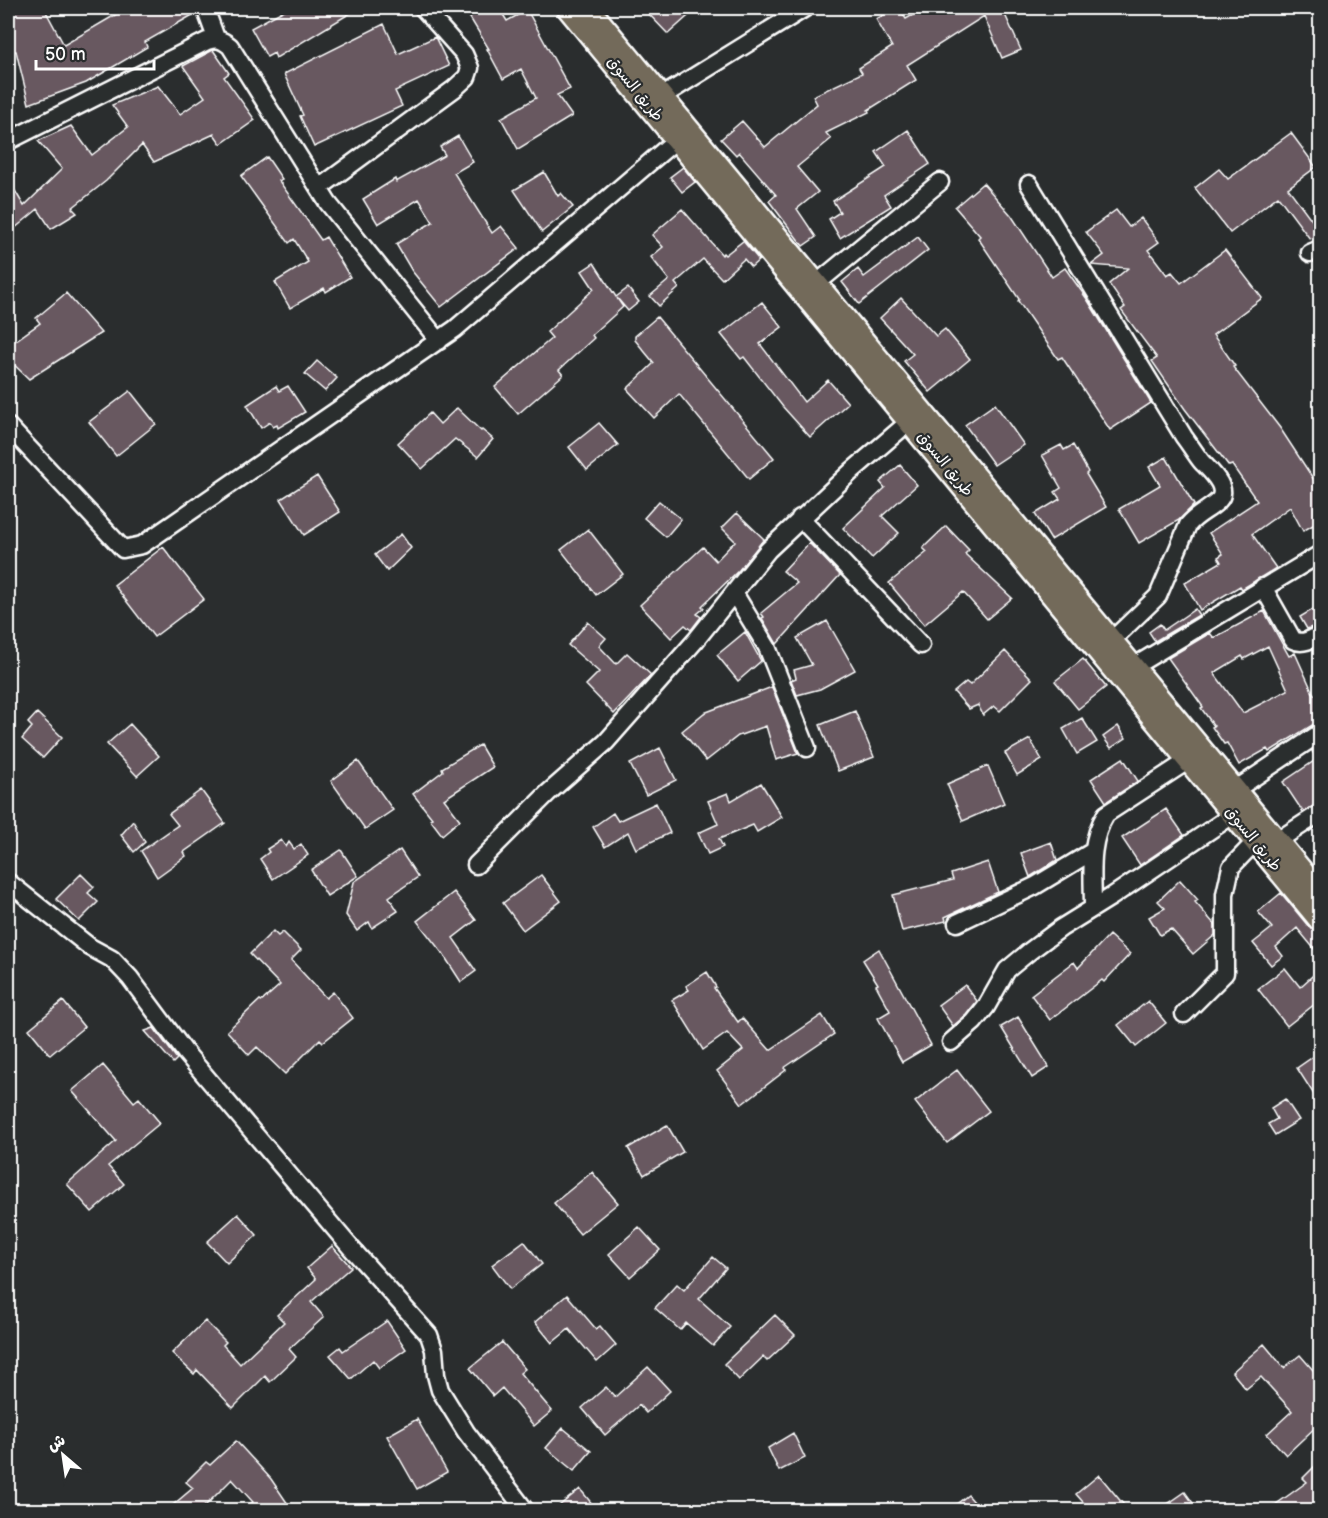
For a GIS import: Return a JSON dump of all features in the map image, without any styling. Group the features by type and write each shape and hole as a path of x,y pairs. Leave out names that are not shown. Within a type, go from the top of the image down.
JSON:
{"main road":[{"name":"طريق السوق","path":"568,8 654,101 816,284 1320,893"},
{"name":"طريق السوق","path":"588,8 654,101 676,140 1320,920"}],"street":[{"path":"205,8 216,38 230,46 335,212 439,341"},
{"path":"319,188 454,89 466,77 470,68 464,54 423,8"},
{"path":"654,101 805,8"},
{"path":"8,141 207,40 216,38"},
{"path":"8,426 123,549 142,545 439,341 676,140"},
{"path":"816,284 940,182"},
{"path":"1029,184 1184,437 1222,489 1219,500 1195,516 1188,525 1158,596 1111,640"},
{"path":"476,865 548,793 606,742 696,640 768,550 800,518 910,421"},
{"path":"800,518 921,645"},
{"path":"1133,667 1320,554"},
{"path":"1263,587 1293,640 1305,641 1320,634"},
{"path":"734,593 767,647 807,748"},
{"path":"1235,790 1320,733"},
{"path":"1093,908 1093,851 1099,826 1107,814 1189,760"},
{"path":"1277,841 1320,813"},
{"path":"951,1042 974,1022 986,1007 1007,970 1053,933 1234,814"},
{"path":"1184,1014 1226,973 1225,894 1231,867 1255,842"},
{"path":"957,923 1035,886 1093,851"},
{"path":"8,882 90,947 112,959 200,1070 352,1249 429,1335 434,1350 440,1390 466,1432 525,1510"}],"building":[{"path":"19,8 44,8 64,45 127,8 195,8 196,13 145,42 147,47 86,83 29,104 16,51 8,52 8,16"},
{"path":"288,8 359,8 276,58 274,53 267,57 251,28"},
{"path":"464,8 499,8 507,21 527,10 570,89 557,95 572,116 518,149 501,118 536,98 521,69 503,79 487,49 489,49"},
{"path":"643,8 697,8 668,34"},
{"path":"897,8 906,19 925,8 1002,8 1021,50 1002,58 984,16 907,65 916,80 868,110 869,112 826,133 831,139 797,167 818,192 797,209 816,237 803,246 769,201 776,195 739,152 736,155 721,139 742,121 765,147 817,104 813,96 862,73 859,68 892,47 876,19"},
{"path":"384,24 398,54 435,37 449,66 395,91 402,106 314,147 300,116 303,115 284,74"},
{"path":"213,50 229,73 224,77 255,120 221,144 214,134 154,162 142,145 106,181 72,208 77,213 51,229 38,209 8,234 8,179 24,206 62,169 38,141 71,126 92,155 128,127 112,105 158,86 180,114 205,97 183,66"},
{"path":"908,130 930,164 884,195 891,206 840,238 829,219 840,212 833,201 886,167 876,152"},
{"path":"1291,133 1316,167 1288,188 1320,231 1310,239 1278,196 1230,233 1195,188 1219,169 1228,179"},
{"path":"458,136 473,162 454,173 492,233 501,226 519,248 441,307 412,271 396,244 433,222 419,199 378,224 363,199 395,179 396,182 445,155 440,147"},
{"path":"267,157 282,179 279,181 321,240 326,237 350,277 326,292 324,288 290,308 275,282 308,262 294,239 289,243 241,176"},
{"path":"683,167 695,182 682,192 670,177"},
{"path":"544,172 558,196 561,193 573,207 542,232 514,190"},
{"path":"983,183 1011,215 1052,277 1065,268 1087,299 1151,403 1110,430 1062,357 1058,359 1018,301 1019,299 978,238 980,236 955,207"},
{"path":"682,209 722,255 743,241 759,260 751,267 744,259 722,279 703,259 675,283 679,288 659,306 650,296 669,280 651,257 663,247 652,235"},
{"path":"1116,210 1129,227 1141,218 1159,242 1148,250 1167,275 1172,272 1181,283 1225,250 1262,298 1213,335 1235,366 1233,367 1280,428 1320,489 1320,521 1303,531 1290,507 1252,534 1276,568 1242,589 1240,586 1200,610 1185,583 1221,562 1218,557 1223,554 1209,533 1257,501 1232,465 1229,466 1185,409 1152,361 1157,358 1121,310 1125,307 1109,284 1128,268 1091,265 1104,255 1086,232"},
{"path":"918,237 928,250 859,304 842,282 858,269 864,277"},
{"path":"594,263 616,297 628,288 639,302 628,311 617,298 623,307 559,370 563,375 518,414 495,387 552,338 547,332 594,289 582,271"},
{"path":"66,293 101,333 29,379 8,359 8,346 40,323 36,318"},
{"path":"901,298 936,336 945,329 970,359 930,392 904,361 913,354 880,318"},
{"path":"762,302 782,327 760,344 804,402 828,380 848,403 810,437 744,357 741,359 721,334"},
{"path":"657,317 774,458 749,479 679,394 654,418 627,389 654,363 635,340 635,336"},
{"path":"317,361 337,378 325,391 305,374"},
{"path":"276,386 279,391 288,386 305,412 278,428 277,425 273,427 270,422 261,428 247,405"},
{"path":"130,391 156,424 116,456 89,422"},
{"path":"995,404 1024,445 994,465 965,425"},
{"path":"457,408 493,439 478,457 455,439 422,469 398,443 430,413 440,424"},
{"path":"599,423 618,445 587,470 569,447"},
{"path":"1061,445 1064,450 1073,445 1088,472 1086,474 1106,507 1051,540 1035,514 1060,499 1055,492 1061,488 1042,455"},
{"path":"1166,457 1194,505 1179,520 1139,543 1119,509 1160,485 1149,467"},
{"path":"900,465 917,485 882,516 899,533 872,558 843,528 885,488 880,482"},
{"path":"317,476 340,512 304,535 281,499"},
{"path":"659,501 681,519 666,537 644,518"},
{"path":"737,513 764,539 739,570 702,606 704,608 697,614 701,617 691,630 685,625 671,638 640,605 703,547 716,561 735,541 722,528"},
{"path":"946,526 969,550 965,554 1012,598 987,619 963,592 924,625 889,583 927,552 923,548"},
{"path":"588,529 623,574 596,595 561,550"},
{"path":"401,534 411,548 387,571 375,555"},
{"path":"809,543 840,575 777,644 761,613 797,583 783,571"},
{"path":"163,547 204,599 154,637 114,585"},
{"path":"1320,605 1320,624 1307,629 1300,617"},
{"path":"1195,609 1199,615 1155,641 1149,632 1160,624 1164,630"},
{"path":"1264,611 1289,656 1295,653 1314,695 1320,692 1320,723 1314,724 1269,752 1267,749 1239,765 1227,743 1224,744 1212,727 1214,726 1201,708 1203,707 1168,658 1210,633 1214,638","holes":["1268,646 1288,690 1243,713 1214,673 1242,656 1244,659"]},
{"path":"827,621 855,670 820,689 797,695 791,680 796,678 794,670 812,665 797,638"},
{"path":"588,622 606,638 599,646 616,664 627,653 651,675 614,714 586,685 599,672 568,645"},
{"path":"745,632 761,661 738,681 717,655"},
{"path":"1005,651 1032,679 1000,711 994,706 983,715 978,705 969,709 954,692 966,682 970,685"},
{"path":"1083,659 1106,687 1078,709 1055,681"},
{"path":"772,687 798,753 776,760 766,726 738,736 706,761 682,731 704,713"},
{"path":"855,711 874,757 838,771 820,725"},
{"path":"37,713 62,737 43,758 22,739 32,727 28,723"},
{"path":"1082,718 1097,742 1077,754 1063,729"},
{"path":"130,724 159,756 137,776 107,744"},
{"path":"1118,726 1126,738 1111,748 1103,737"},
{"path":"1030,739 1042,760 1017,775 1005,753"},
{"path":"480,745 493,767 444,799 460,820 442,835 413,794 443,771 442,768"},
{"path":"1320,745 1320,803 1303,812 1283,782 1317,759 1312,751"},
{"path":"660,748 676,780 646,795 630,764"},
{"path":"1123,758 1138,781 1106,802 1091,779"},
{"path":"358,761 393,810 365,829 331,781"},
{"path":"988,766 1004,803 963,821 947,784"},
{"path":"761,783 782,817 757,832 753,825 719,839 723,847 708,854 698,833 718,824 708,801 728,793 731,801"},
{"path":"201,790 225,823 184,852 186,856 157,877 141,851 178,825 169,814"},
{"path":"656,803 670,833 636,849 628,832 605,847 593,827 613,813 618,821"},
{"path":"1166,809 1184,835 1140,865 1122,838"},
{"path":"133,821 145,842 134,852 121,835"},
{"path":"281,840 286,847 289,842 294,849 301,844 308,855 273,879 260,859 269,852 267,849"},
{"path":"1051,842 1057,860 1030,877 1021,853"},
{"path":"341,850 358,876 327,896 311,870"},
{"path":"400,850 418,877 389,897 398,911 372,928 369,922 357,931 346,915 354,882"},
{"path":"988,862 998,892 945,917 946,921 902,931 893,895 953,880 951,874"},
{"path":"81,874 94,887 88,893 98,902 79,921 56,899"},
{"path":"541,875 561,901 523,930 503,903"},
{"path":"1180,880 1198,900 1195,902 1215,925 1215,935 1193,954 1171,929 1160,935 1149,917 1165,908 1158,901"},
{"path":"454,892 476,920 453,938 476,971 461,982 417,921"},
{"path":"1281,893 1310,928 1320,932 1320,956 1297,928 1276,947 1283,956 1271,965 1253,943 1272,928 1258,912"},
{"path":"273,931 278,936 283,932 301,950 291,960 326,998 333,992 353,1018 323,1042 320,1039 285,1074 257,1047 249,1055 227,1031 280,985 250,954"},
{"path":"1109,935 1130,954 1104,982 1102,980 1050,1020 1031,995 1074,962 1078,968"},
{"path":"879,949 931,1045 902,1062 878,1018 890,1011 876,985 878,984 863,960"},
{"path":"1285,968 1300,987 1320,969 1320,1000 1287,1026 1258,989"},
{"path":"707,972 716,987 714,988 738,1022 742,1018 770,1050 822,1015 834,1034 784,1068 786,1070 742,1104 717,1071 743,1050 727,1033 703,1050 672,1000 689,990 686,986"},
{"path":"965,985 977,1001 953,1026 938,1005"},
{"path":"63,1001 84,1027 50,1055 29,1029"},
{"path":"1148,1001 1166,1023 1136,1047 1118,1025"},
{"path":"1018,1017 1049,1067 1032,1078 1001,1027"},
{"path":"154,1028 177,1059 173,1063 145,1031"},
{"path":"1320,1052 1320,1104 1297,1068"},
{"path":"103,1065 134,1102 139,1098 160,1123 108,1166 124,1184 92,1212 67,1184 116,1141 72,1091"},
{"path":"957,1070 989,1111 947,1143 915,1102"},
{"path":"1285,1099 1299,1120 1275,1135 1268,1124 1277,1119 1271,1108"},
{"path":"667,1125 683,1152 644,1175 628,1148"},
{"path":"592,1172 618,1203 580,1234 554,1203"},
{"path":"238,1214 257,1235 227,1263 207,1242"},
{"path":"639,1227 660,1250 630,1277 609,1254"},
{"path":"524,1241 542,1264 510,1289 492,1265"},
{"path":"332,1246 351,1267 311,1302 324,1317 289,1349 296,1357 270,1382 265,1376 233,1408 197,1370 194,1374 172,1353 205,1321 226,1342 223,1345 240,1364 284,1322 277,1315 316,1279 307,1268"},
{"path":"713,1257 726,1268 699,1299 730,1327 713,1346 686,1323 680,1330 655,1308 677,1284 684,1290"},
{"path":"567,1295 596,1329 600,1326 616,1345 597,1362 569,1329 552,1343 535,1322"},
{"path":"775,1315 795,1335 767,1361 763,1357 739,1380 724,1364"},
{"path":"387,1321 406,1349 379,1368 373,1360 351,1379 330,1355 340,1347 343,1351"},
{"path":"502,1342 525,1369 520,1373 552,1411 534,1426 502,1388 493,1396 470,1368"},
{"path":"1264,1344 1284,1368 1300,1355 1320,1378 1320,1423 1286,1455 1267,1434 1292,1411 1261,1377 1246,1389 1232,1372"},
{"path":"648,1367 670,1391 646,1413 639,1405 605,1435 582,1408 606,1387 615,1397"},
{"path":"417,1419 447,1472 417,1489 387,1436"},
{"path":"563,1428 591,1451 574,1471 546,1448"},
{"path":"793,1433 805,1458 779,1471 768,1448"},
{"path":"236,1441 271,1479 292,1510 241,1510 253,1502 232,1479 201,1510 167,1510 193,1488 186,1482 206,1462 210,1465"},
{"path":"1320,1461 1320,1510 1268,1510 1307,1482 1303,1478"},
{"path":"1099,1475 1128,1510 1090,1510 1076,1494"},
{"path":"580,1489 597,1510 554,1510"},
{"path":"1185,1492 1198,1510 1159,1510"},
{"path":"968,1495 981,1510 949,1510"}]}
